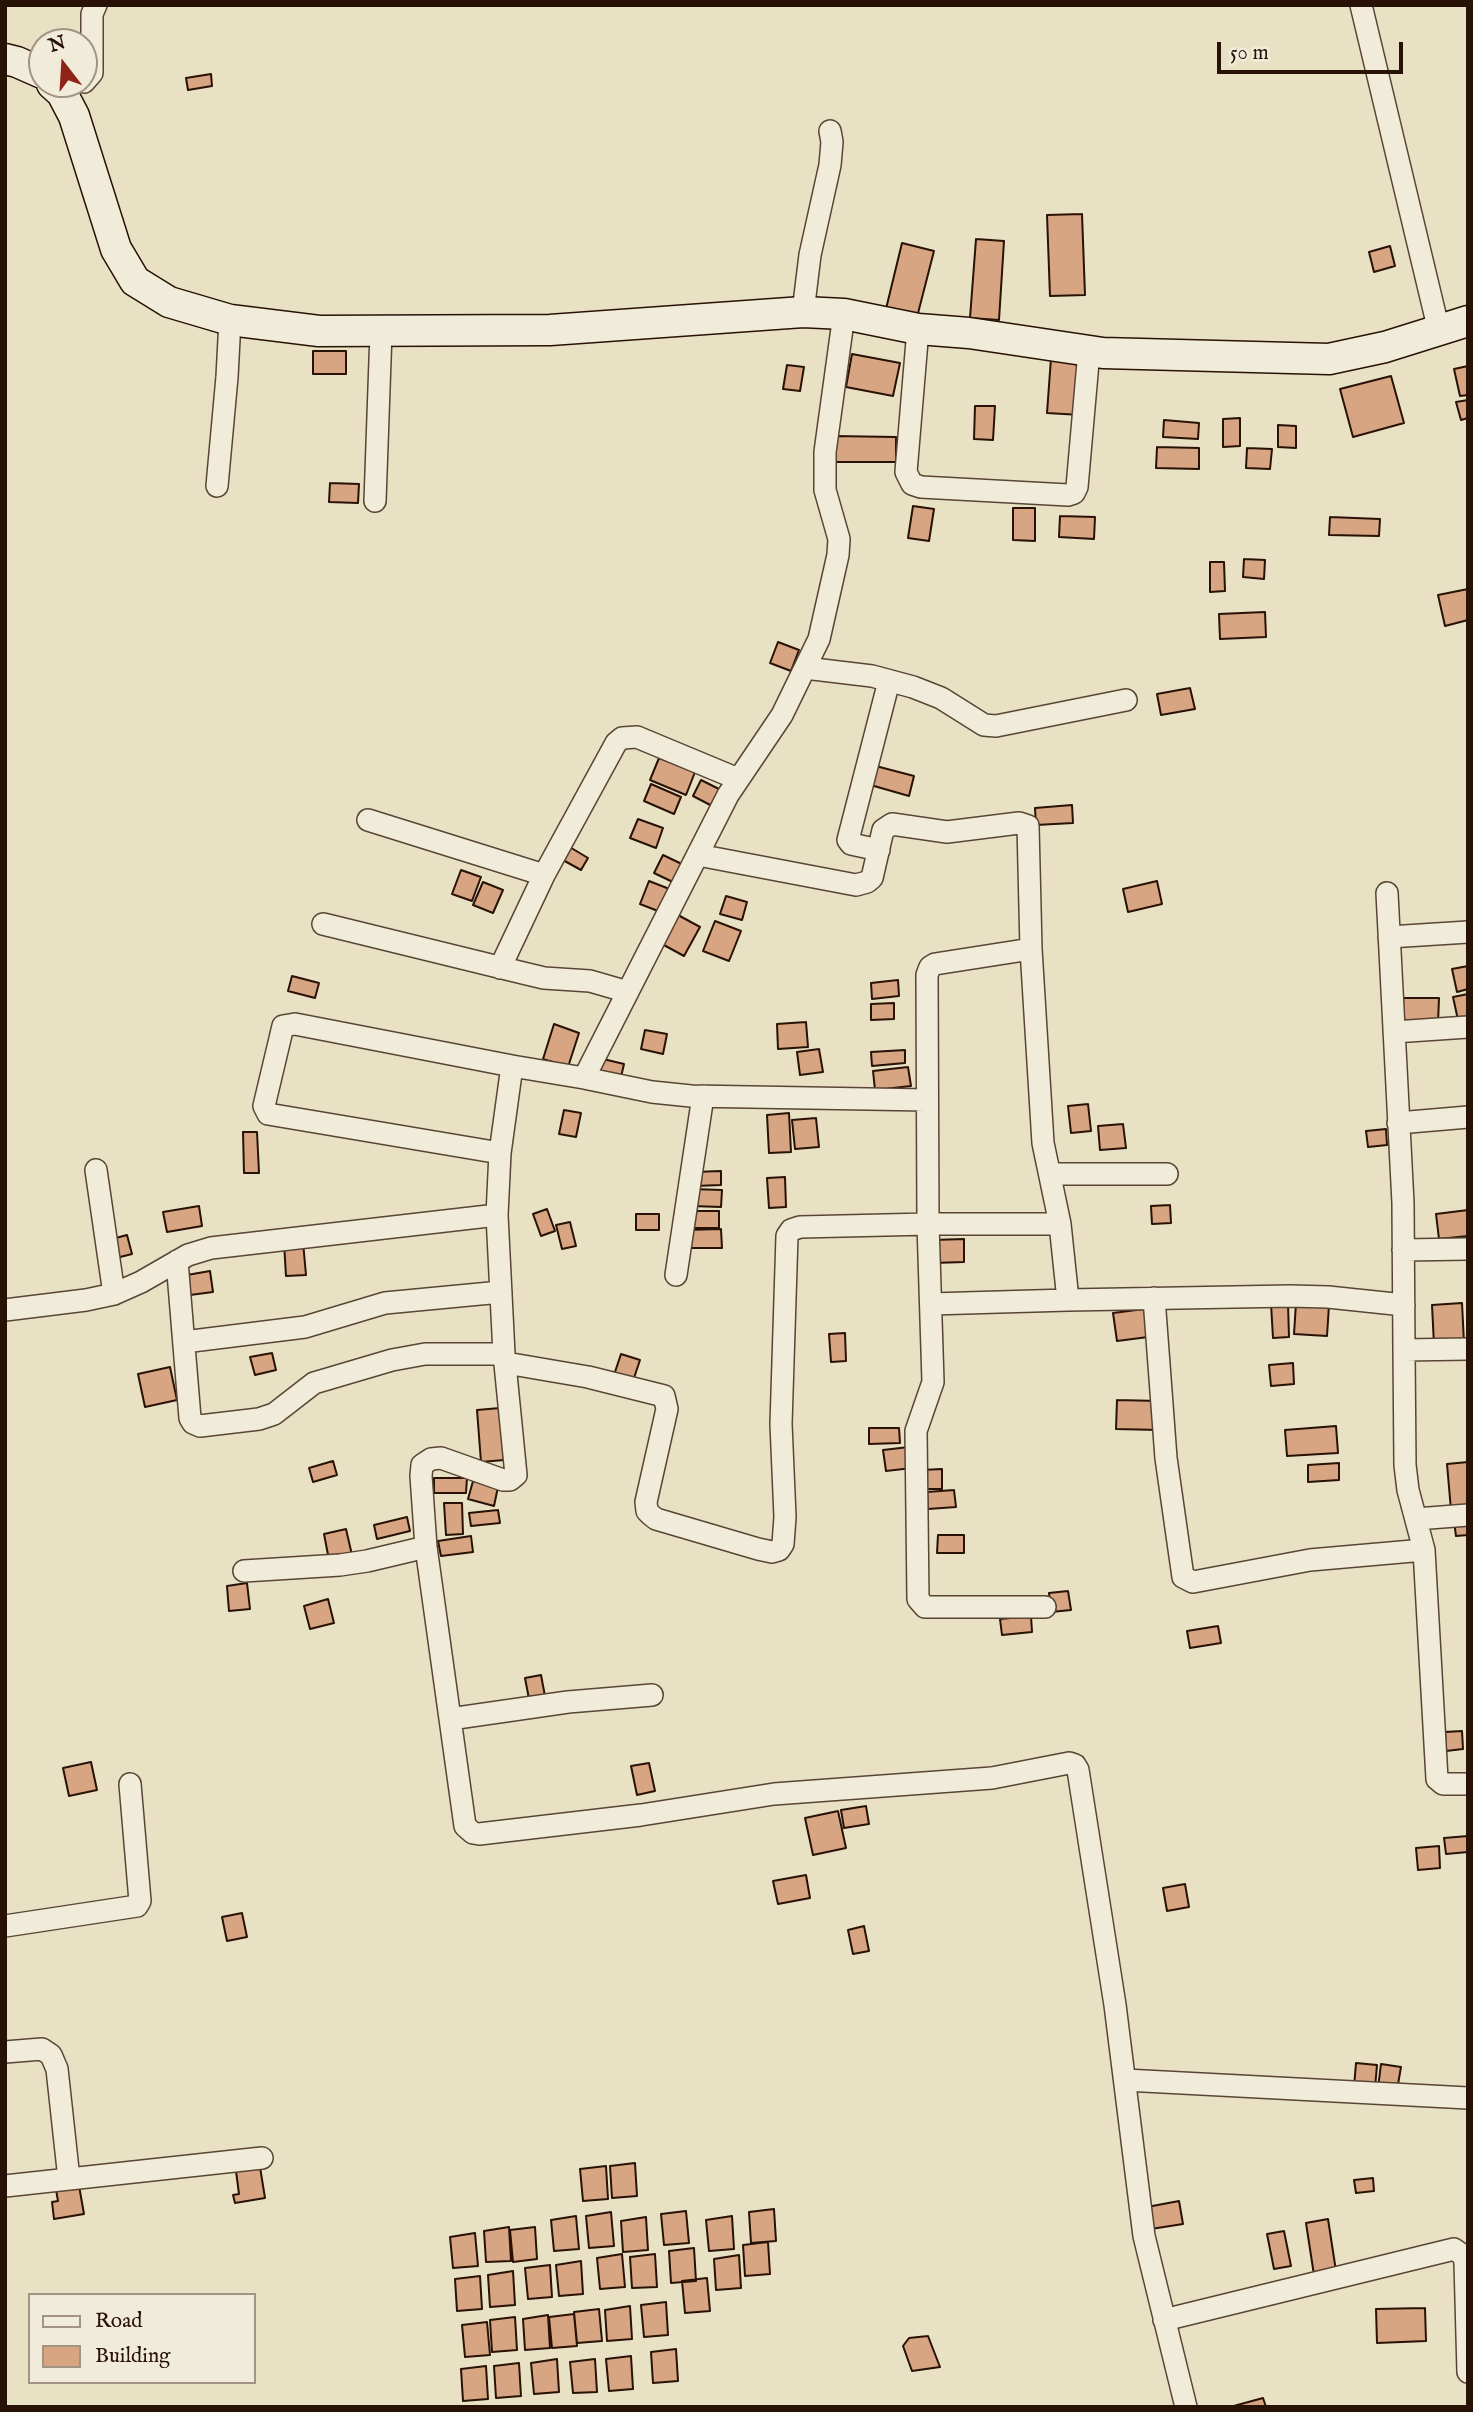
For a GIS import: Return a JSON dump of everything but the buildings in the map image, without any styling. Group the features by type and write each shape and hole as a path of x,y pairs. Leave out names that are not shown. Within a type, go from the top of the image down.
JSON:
{"street":[{"path":"92,28 92,14 96,5"},
{"path":"1361,5 1438,331"},
{"path":"5,59 28,66"},
{"path":"69,98 116,249 135,281 169,302 230,320 319,331 380,332 550,330 803,313 844,314 918,329 969,333 1103,353 1329,359 1385,347 1468,321"},
{"path":"803,313 810,255 830,165 830,131"},
{"path":"584,1078 738,779 782,715 819,639 838,555 839,539 825,490 825,452 844,314"},
{"path":"217,486 230,320"},
{"path":"918,329 906,472 912,484 921,487 1068,495 1074,493 1077,487 1089,351"},
{"path":"375,501 380,332"},
{"path":"805,668 913,687 941,698 984,725 996,726 1126,700"},
{"path":"879,850 851,844 848,840 889,681"},
{"path":"500,968 544,874 615,743 622,738 637,737 738,779"},
{"path":"368,820 544,874"},
{"path":"698,855 856,885 872,878 883,831 892,824 947,832 1024,823 1028,826 1031,949 1043,1143 1060,1224 1068,1300"},
{"path":"1387,893 1403,1250 1405,1465 1408,1490 1424,1550 1437,1779 1443,1784 1468,1784"},
{"path":"323,925 544,978 590,981 628,992"},
{"path":"1390,937 1468,932"},
{"path":"1031,949 935,964 930,967 926,983 928,1224 933,1382 920,1415 915,1447 918,1599 925,1607 1045,1607"},
{"path":"499,1153 268,1114 264,1107 283,1026 288,1024 652,1093 927,1100"},
{"path":"1394,1032 1468,1027"},
{"path":"512,1066 499,1153 497,1215 505,1359 516,1475 510,1480 503,1480 441,1458 431,1459 422,1465 421,1476 426,1547 465,1826 473,1833 480,1834 641,1815 774,1794 992,1778 1069,1763 1075,1765 1096,1880 1144,2236 1186,2407"},
{"path":"676,1275 703,1096"},
{"path":"1398,1123 1468,1117"},
{"path":"96,1170 114,1294"},
{"path":"1051,1174 1167,1174"},
{"path":"5,1310 114,1294 188,1255 211,1248 497,1215"},
{"path":"177,1261 190,1418 193,1423 200,1426 274,1414 314,1383 393,1360 425,1354 505,1359 588,1377 664,1396 667,1409 646,1502 650,1515 772,1552 779,1550 783,1544 785,1517 781,1424 787,1236 791,1230 800,1227 928,1224 1060,1224"},
{"path":"1403,1250 1468,1249"},
{"path":"184,1342 305,1327 385,1303 501,1292"},
{"path":"931,1304 1303,1296 1404,1305"},
{"path":"1154,1298 1166,1458 1183,1577 1193,1582 1310,1560 1424,1550"},
{"path":"1405,1350 1468,1349"},
{"path":"1416,1518 1468,1515"},
{"path":"244,1571 353,1563 426,1547"},
{"path":"450,1719 568,1702 652,1695"},
{"path":"5,1926 137,1906 140,1901 130,1784"},
{"path":"5,2052 42,2049 51,2055 57,2068 69,2179"},
{"path":"1125,2080 1468,2098"},
{"path":"5,2186 262,2158"},
{"path":"1164,2320 1454,2249 1464,2256 1465,2263 1468,2372"}]}
